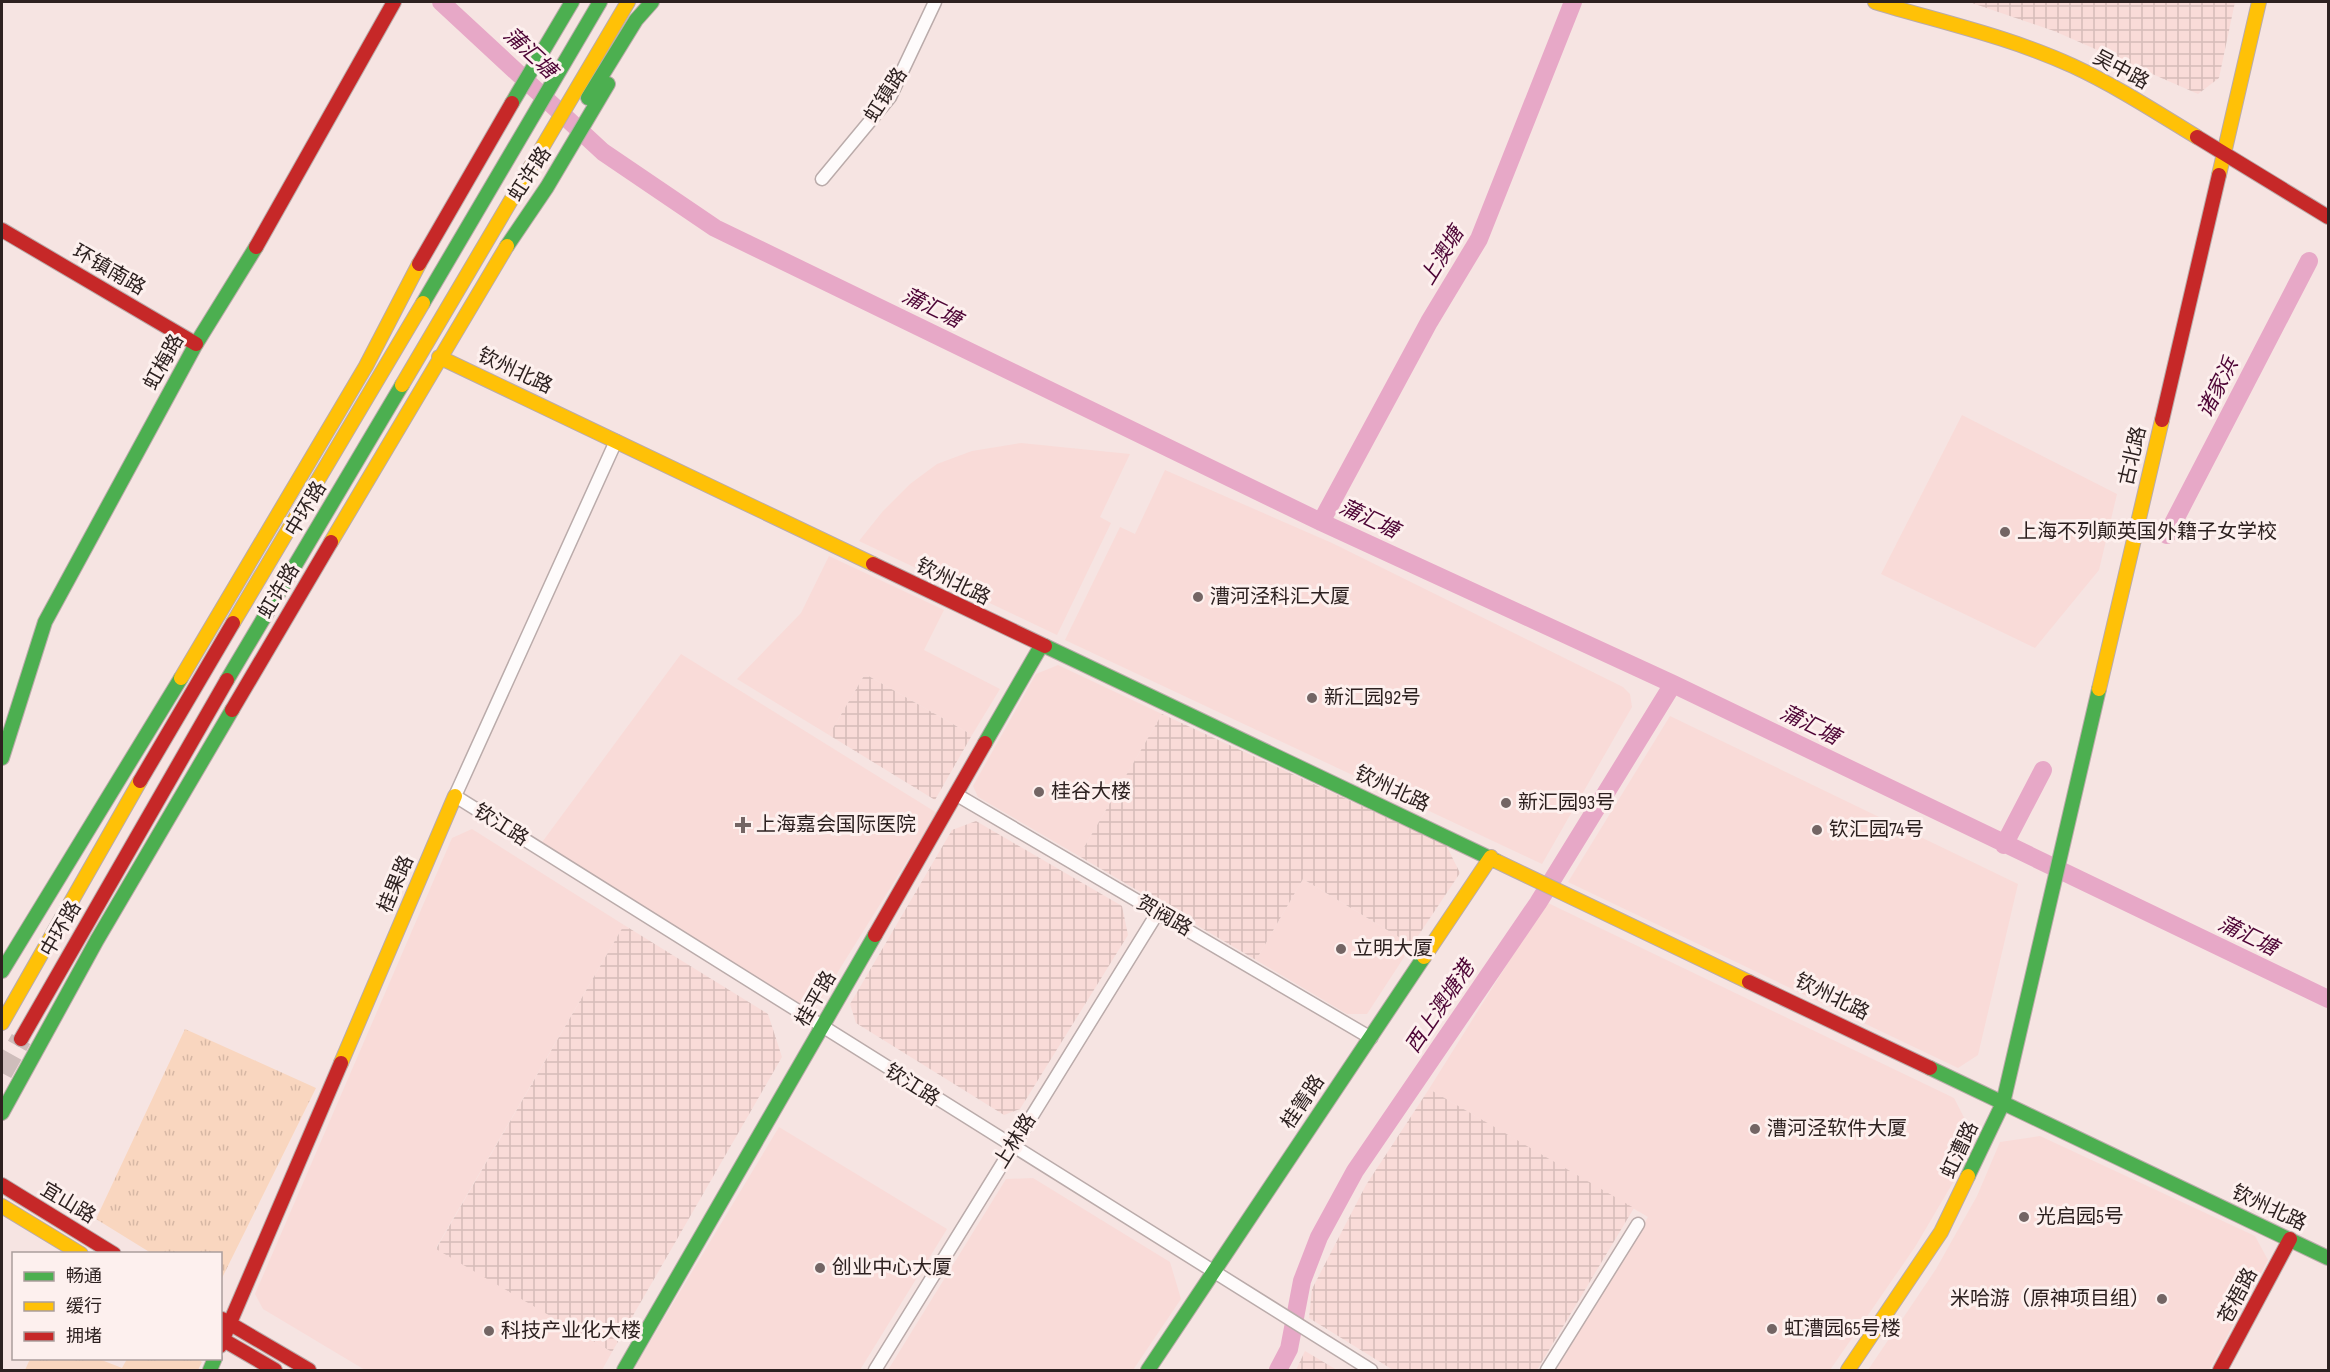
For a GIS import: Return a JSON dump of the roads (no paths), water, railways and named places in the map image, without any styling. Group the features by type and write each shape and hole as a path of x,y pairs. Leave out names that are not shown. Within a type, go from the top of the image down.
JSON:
{"main road":[{"name":"虹梅路","path":"2,758 45,622 196,344 245,267 394,2"},
{"name":"虹许路","path":"2,971 107,803 336,417 434,236 518,116 550,62 572,2"},
{"path":"550,62 584,2"},
{"name":"中环路","path":"2,1023 130,798 432,289 518,116 550,62 600,2"},
{"name":"中环路","path":"21,1039 150,811 485,245 556,149 578,87 628,2"},
{"path":"556,149 593,99 636,20 653,2"},
{"name":"吴中路","path":"1875,2 2034,50 2071,65 2114,86 2328,217"},
{"name":"古北路","path":"2045,920 2259,2"},
{"name":"虹许路","path":"3,1108 103,930 488,274 556,149"},
{"name":"环镇南路","path":"2,230 196,344"},
{"name":"钦州北路","path":"439,357 1041,646 1536,878 2328,1257"},
{"name":"桂平路","path":"624,1371 1041,646"},
{"name":"桂果路","path":"222,1336 225,1321 455,796"},
{"name":"桂箐路","path":"1148,1371 1491,857"},
{"name":"虹漕路","path":"1848,1371 1941,1232 2003,1103 2045,920"},
{"name":"宜山路","path":"2,1185 111,1252"},
{"name":"宜山路","path":"2,1206 78,1252"},
{"name":"苍梧路","path":"2220,1371 2290,1239"},
{"path":"225,1321 309,1371"},
{"path":"222,1342 275,1371"}],"street":[{"name":"虹镇路","path":"822,179 890,98 935,2"},
{"name":"桂果路","path":"455,796 616,441"},
{"name":"贺阀路","path":"957,795 1371,1038"},
{"name":"钦江路","path":"455,796 1371,1371"},
{"name":"上林路","path":"875,1371 1011,1146 1158,912"},
{"path":"1547,1371 1638,1224"}],"waterway":[{"name":"蒲汇塘","path":"441,2 603,152 715,228 1321,522 1673,684 2328,999"},
{"name":"上澳塘","path":"1321,522 1429,322 1479,239 1573,2"},
{"name":"诸家浜","path":"2167,535 2309,261"},
{"name":"西上澳塘港","path":"1278,1370 1289,1349 1302,1281 1319,1237 1355,1171 1538,903 1673,684"},
{"name":"诸家浜","path":"2004,845 2043,770"}],"tunnel":[{"path":"2,1073 21,1039"}],"place":[{"name":"上海不列颠英国外籍子女学校","path":"2005,532"},
{"name":"漕河泾科汇大厦","path":"1198,597"},
{"name":"新汇园92号","path":"1312,698"},
{"name":"桂谷大楼","path":"1039,792"},
{"name":"新汇园93号","path":"1506,803"},
{"name":"上海嘉会国际医院","path":"743,825"},
{"name":"钦汇园74号","path":"1817,830"},
{"name":"立明大厦","path":"1341,949"},
{"name":"漕河泾软件大厦","path":"1755,1129"},
{"name":"光启园5号","path":"2024,1217"},
{"name":"创业中心大厦","path":"820,1268"},
{"name":"米哈游（原神项目组）","path":"2162,1299"},
{"name":"虹漕园65号楼","path":"1772,1329"},
{"name":"科技产业化大楼","path":"489,1331"}]}
